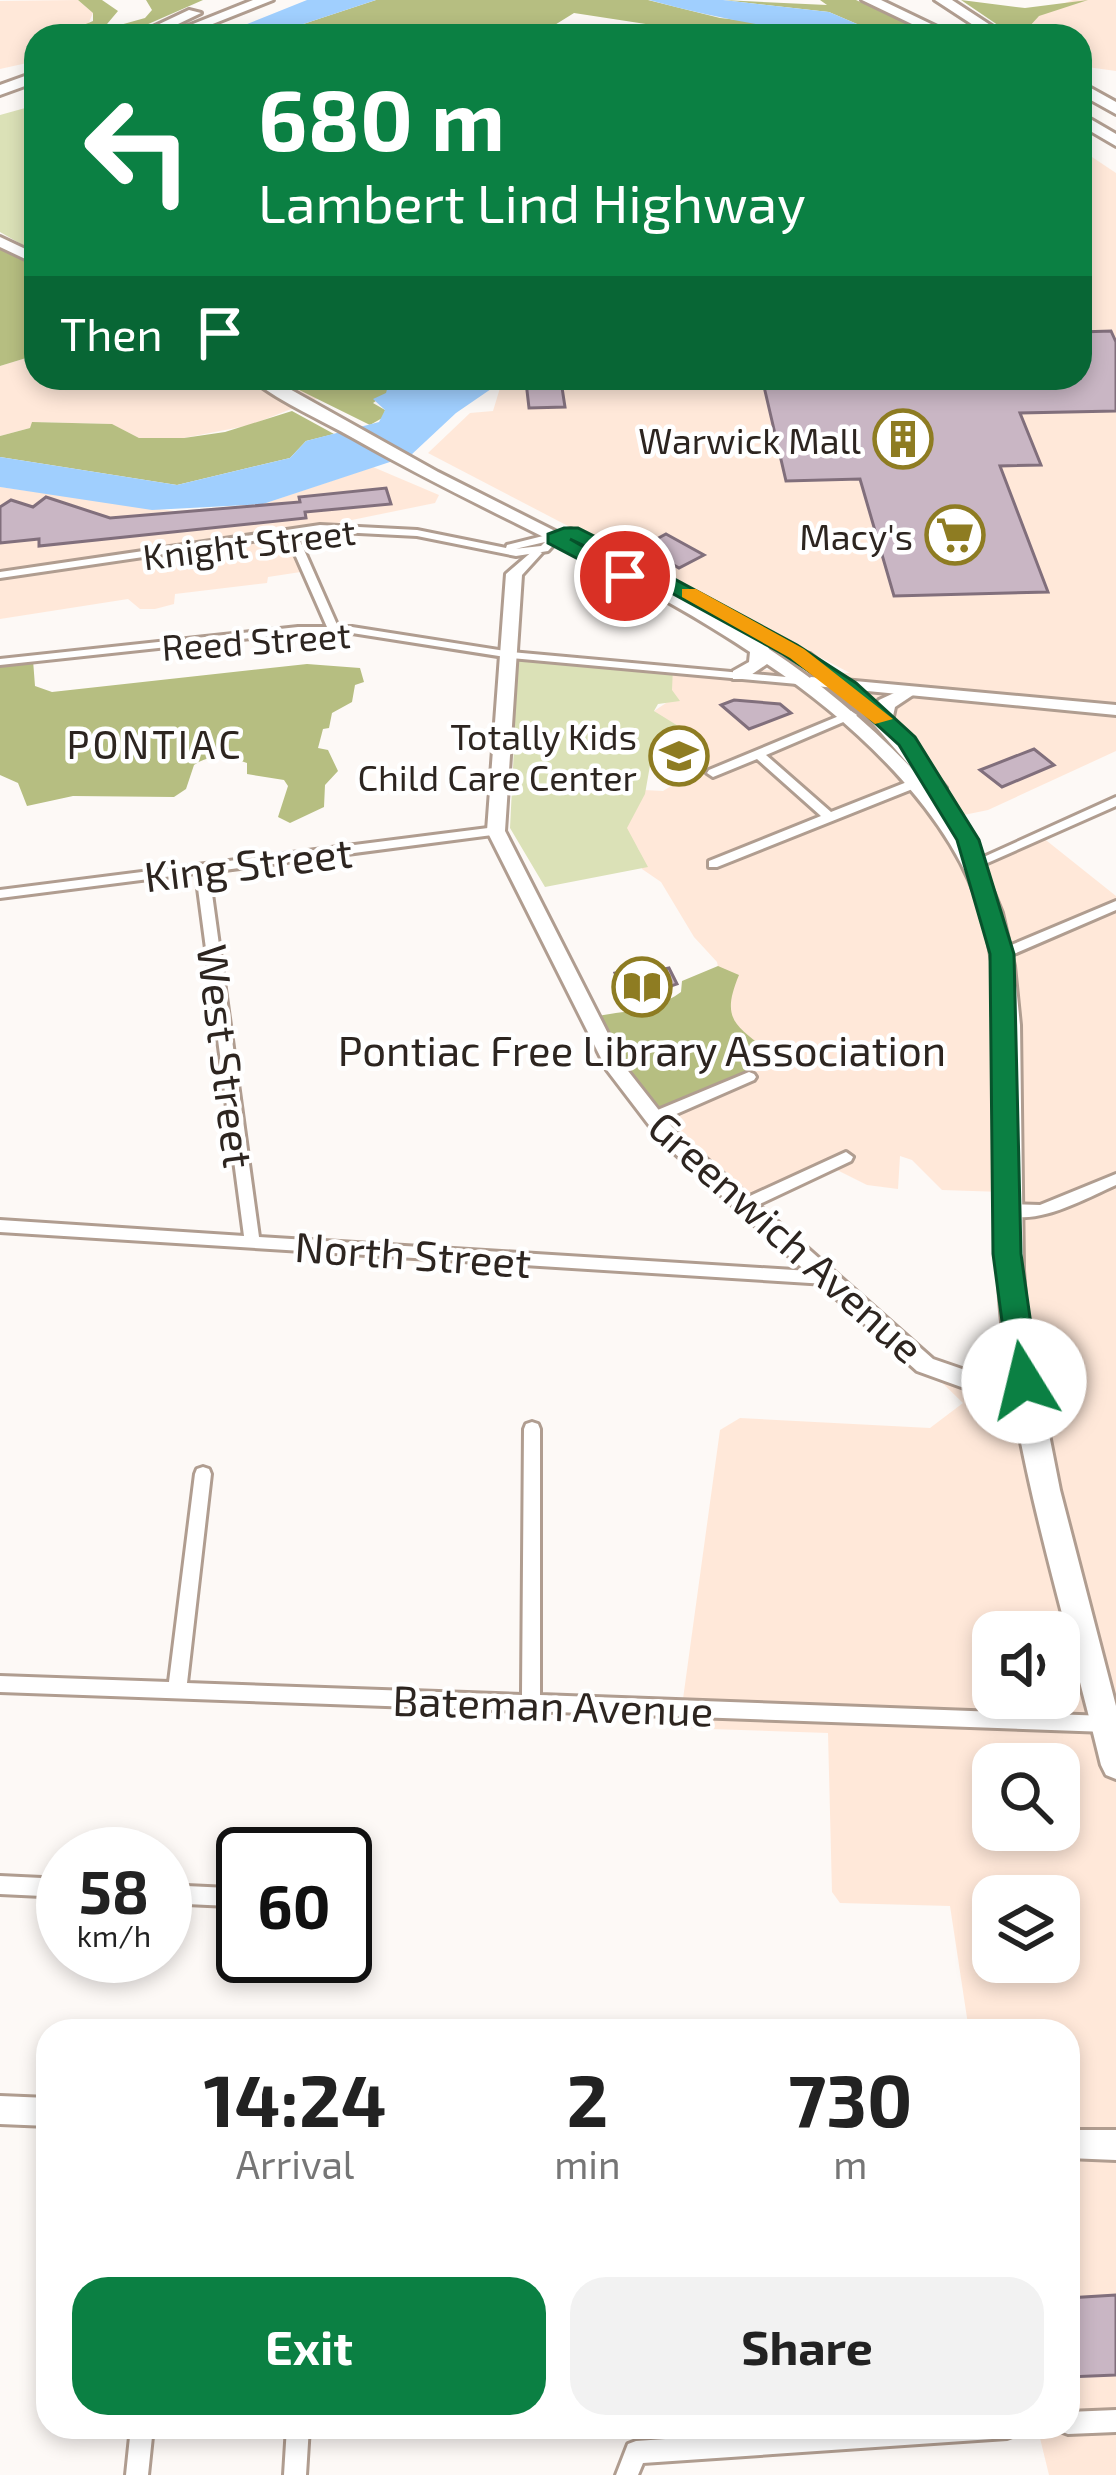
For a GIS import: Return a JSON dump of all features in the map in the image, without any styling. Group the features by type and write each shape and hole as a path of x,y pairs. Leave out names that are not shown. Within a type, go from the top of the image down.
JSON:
{"highway":[{"path":"162,24 208,0"},
{"path":"166,24 221,0"},
{"path":"198,24 250,0"},
{"path":"202,24 266,0"},
{"path":"869,0 924,24"},
{"path":"897,0 933,24"},
{"path":"942,0 980,24"},
{"path":"952,0 977,22"}],"main road":[{"path":"280,390 411,460 496,493 760,646 851,715 915,783 973,865"},
{"path":"563,535 729,615 842,683 907,742 968,840 1002,954 1006,1210 1024,1381 1116,1765"},
{"path":"739,675 758,665 760,646"},
{"path":"884,720 886,704 908,693"}],"street":[{"name":"Knight Street","path":"0,575 291,532 375,528 535,553"},
{"path":"291,532 334,630"},
{"name":"Knight Street","path":"497,548 563,535"},
{"path":"496,831 514,574 563,535"},
{"name":"Reed Street","path":"0,662 334,630 511,655 811,682"},
{"path":"811,682 1116,700"},
{"path":"842,683 1116,710"},
{"path":"713,773 851,715"},
{"path":"758,754 830,818"},
{"path":"713,864 911,785"},
{"path":"973,865 1116,801"},
{"name":"King Street","path":"0,894 496,831"},
{"name":"Greenwich Avenue","path":"496,831 617,1070 652,1118 925,1365 964,1379 1024,1381"},
{"name":"West Street","path":"202,870 252,1242"},
{"path":"1002,954 1116,905"},
{"path":"652,1118 749,1077"},
{"path":"744,1204 846,1157"},
{"path":"1006,1210 1041,1211 1116,1178"},
{"name":"North Street","path":"0,1226 826,1278"},
{"path":"531,1703 532,1429"},
{"path":"177,1692 203,1474"},
{"name":"Bateman Avenue","path":"0,1684 1106,1724"},
{"path":"0,1885 36,1887"},
{"path":"0,2110 36,2112"},
{"path":"1080,2144 1116,2145"},
{"path":"1080,2422 1116,2421"},
{"path":"137,2475 141,2439"},
{"path":"295,2475 297,2439"},
{"path":"629,2468 636,2452 828,2439"}],"shaded area":[{"path":"78,0 93,13 88,24 24,24 24,64 0,69 0,1"},
{"path":"1073,0 1116,0 1116,71 1092,68 1092,24 1021,24 1027,17"},
{"path":"1092,157 1116,173 1116,751 988,810 954,817 974,862 1037,833 1116,896 1116,2475 1049,2475 1040,2439 1080,2439 1080,2019 967,2019 950,1906 840,1903 832,1892 828,1733 679,1728 720,1430 740,1418 930,1428 963,1403 931,1372 1015,1381 1003,1192 942,1190 912,1160 900,1156 898,1189 867,1185 821,1162 740,1200 649,1113 771,1060 729,1017 717,962 694,937 661,882 642,869 639,850 625,829 644,790 663,791 679,781 655,770 651,759 655,737 680,735 654,711 669,701 673,667 850,673 428,453 470,413 493,411 499,390 1092,390"},
{"path":"24,359 24,390 301,390 319,398 251,425 184,438 139,438 111,424 34,422 30,428 0,436 0,366"},
{"path":"373,467 439,495 435,503 293,532 307,571 268,577 267,583 175,594 174,604 155,609 140,609 128,599 0,619 0,487 174,511 263,504"}],"green space":[{"path":"78,0 102,0 118,11 107,24 86,24 93,21 93,13"},
{"path":"146,0 203,0 148,24 124,24 145,18 152,10"},
{"path":"376,0 648,0 720,18 777,24 646,24 574,13 556,24 303,24"},
{"path":"723,0 827,5 820,0 856,0 909,24 857,24 829,12"},
{"path":"961,0 1025,8 1088,0 1039,16 1032,24 996,24"},
{"path":"24,108 24,246 0,232 0,115"},
{"path":"0,239 24,252 24,359 0,366"},
{"path":"299,390 388,390 373,403 385,410 384,417 370,425"},
{"path":"292,411 334,434 306,441 290,458 177,485 0,457 0,436 30,428 32,422 112,424 139,438 184,438 225,432"},
{"path":"510,655 673,667 672,690 680,701 658,704 654,711 683,729 681,735 655,737 645,794 627,828 648,867 545,887 510,828 514,748 501,746"},
{"path":"33,660 35,686 52,692 307,664 360,668 364,682 355,685 352,702 332,713 329,728 323,729 318,748 328,750 338,771 325,785 324,807 290,823 278,817 288,786 284,780 247,774 247,763 227,758 194,765 186,789 174,797 73,796 27,806 18,783 0,775 0,663"},
{"path":"718,966 739,975 731,1004 735,1022 773,1056 727,1083 649,1113 590,1018 658,1005 681,992 682,981"}],"water":[{"path":"307,0 376,0 303,24 247,24"},
{"path":"649,0 723,0 829,12 857,24 756,24"},
{"path":"490,390 456,413 411,455 263,504 152,510 0,487 0,457 177,485 290,458 306,441 379,422 385,410 373,399 386,393"}],"building":[{"name":"Warwick Mall","path":"1111,331 1116,342 1116,411 1020,413 1041,465 1000,466 1048,592 894,596 860,479 786,481 765,390 1092,390 1092,332"},
{"path":"527,390 562,390 565,407 529,408"},
{"path":"386,488 391,504 305,512 306,518 39,546 39,539 0,543 0,507 11,500 33,507 46,497 110,518 300,502 299,497"},
{"path":"666,534 704,555 679,568 642,547"},
{"path":"734,700 780,704 791,713 749,729 721,705"},
{"path":"1034,749 1054,765 1002,787 980,770"},
{"name":"Pontiac Free Library Association","path":"638,968 641,974 669,968 677,984 628,1001 615,973"},
{"path":"1116,2295 1116,2375 1080,2376 1080,2297"}],"slow traffic":[{"path":"689,593 797,654 848,688 882,719"}],"place":[{"name":"Warwick Mall","path":"903,439"},
{"name":"Macy's","path":"955,535"},
{"name":"Totally Kids Child Care Center","path":"679,756"},
{"name":"Pontiac Free Library Association","path":"642,987"}],"district":[{"name":"PONTIAC","path":"155,743"}],"route":[{"path":"625,576 555,538 571,532 598,545 790,649 848,688 907,742 968,840 1000,940 1006,991 1007,1254 1024,1381"}]}
